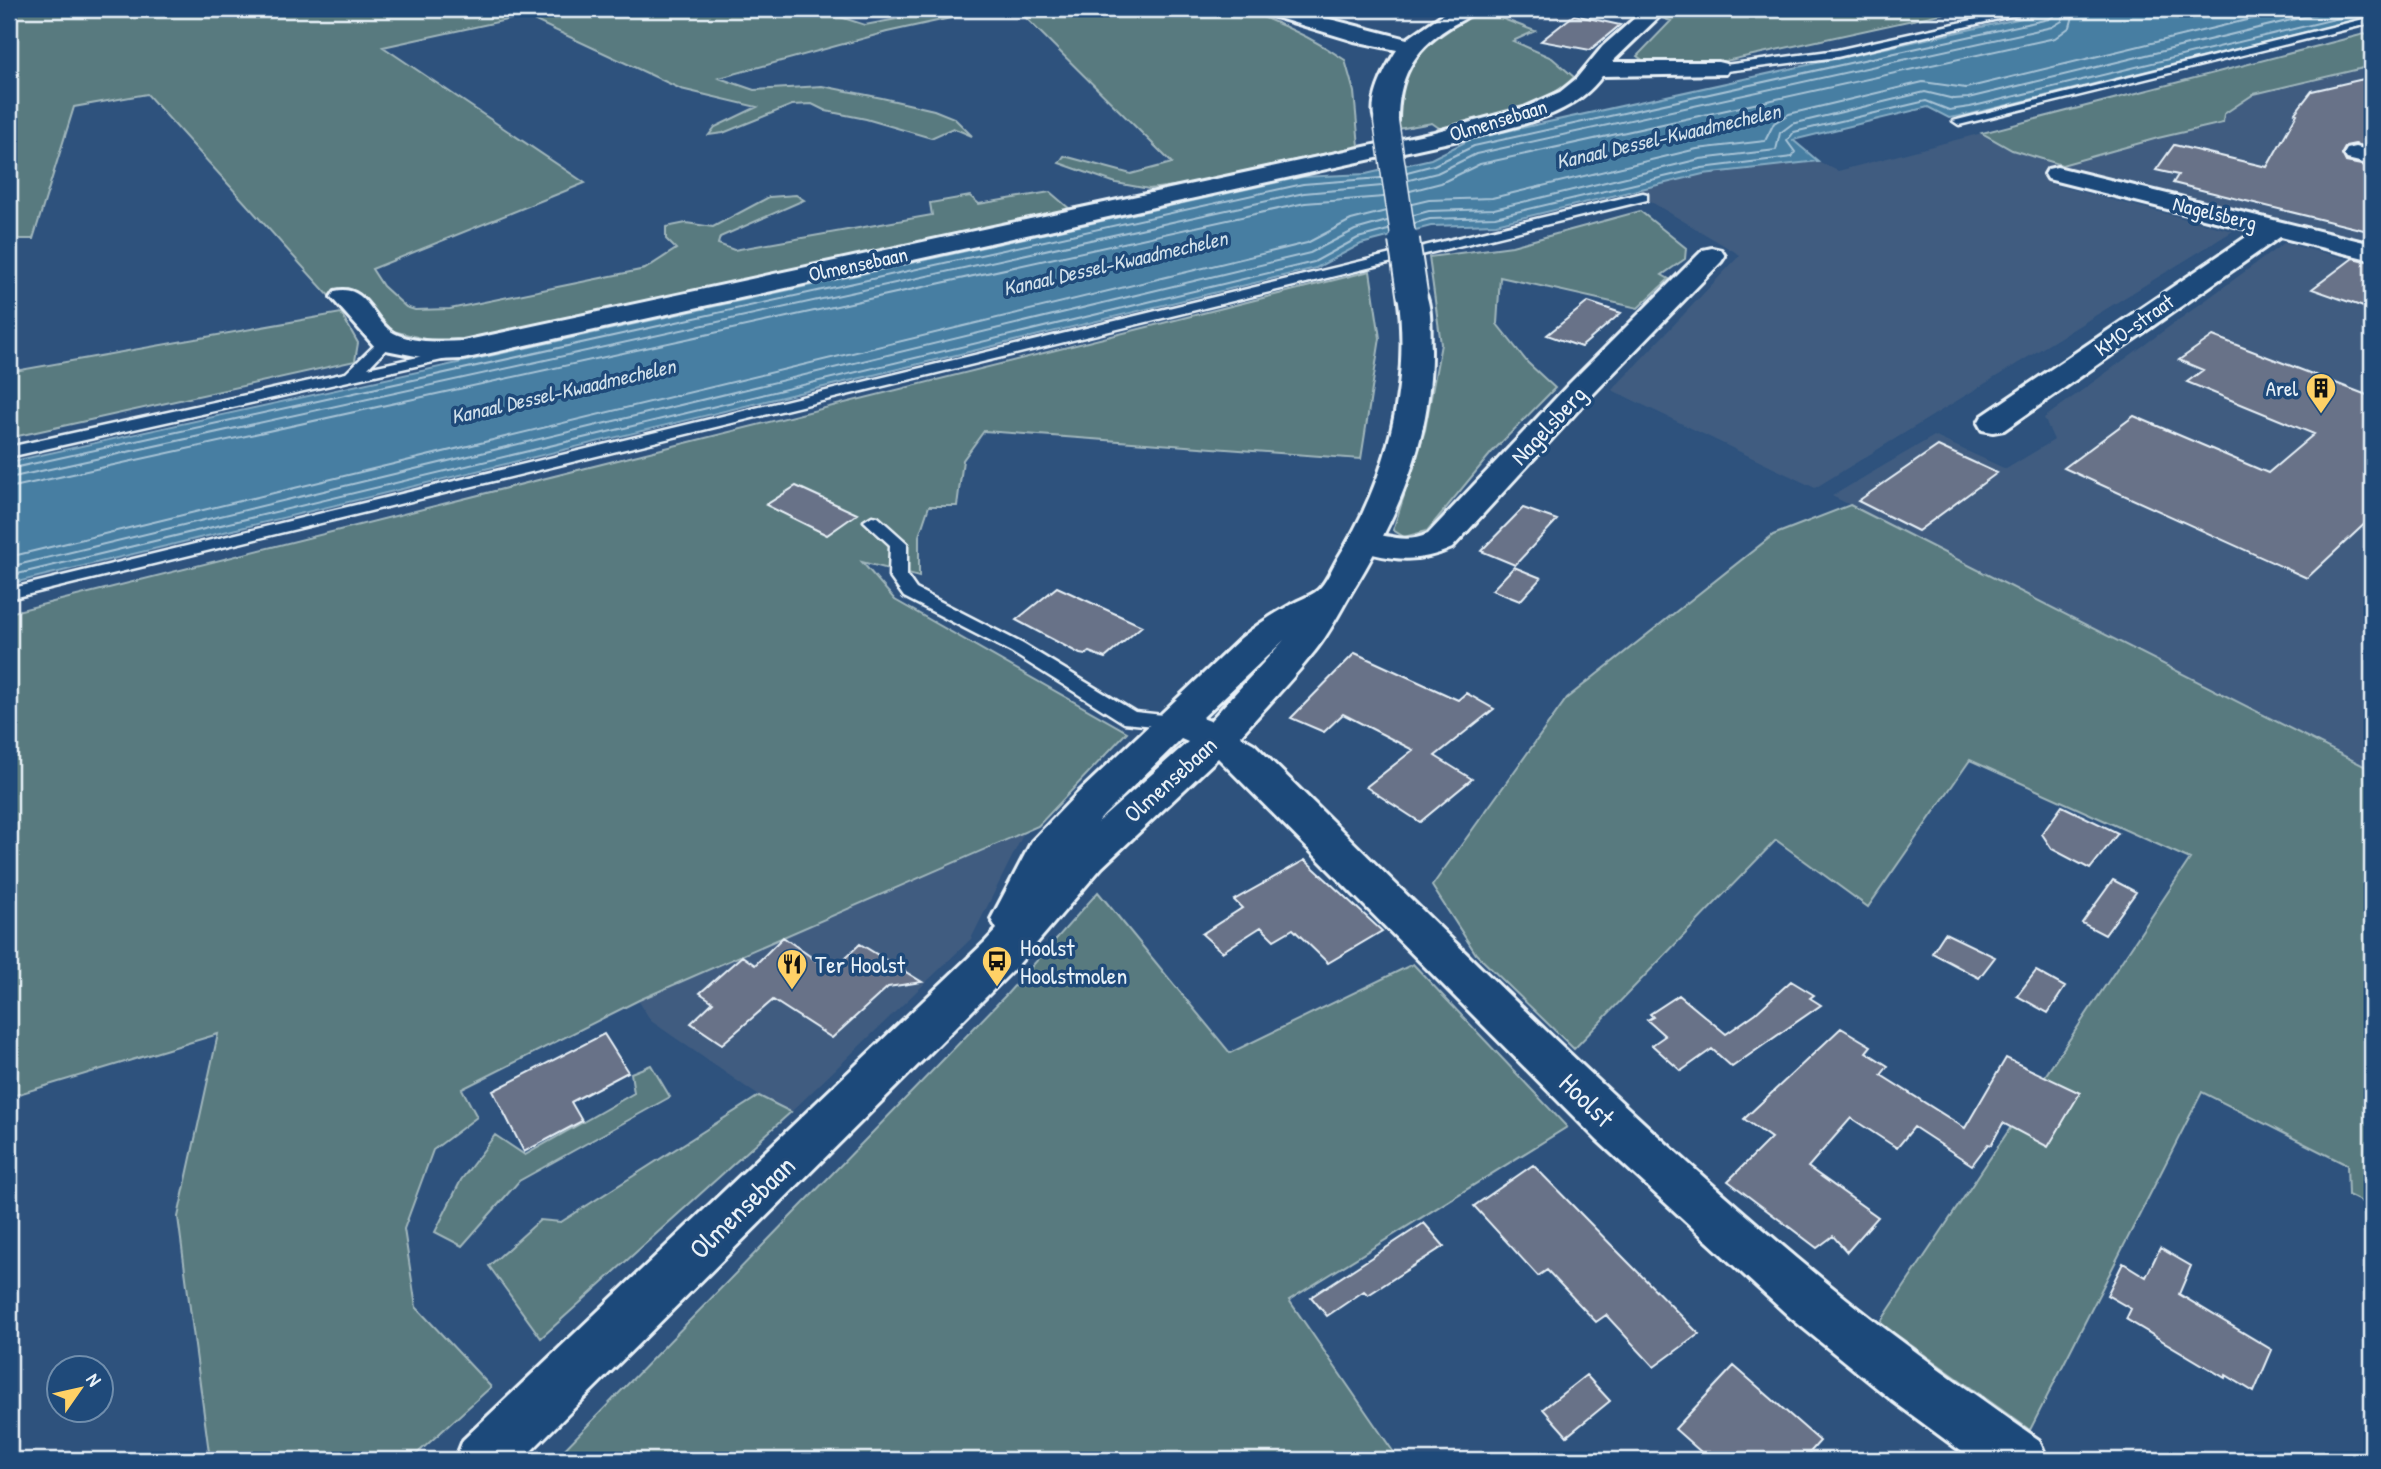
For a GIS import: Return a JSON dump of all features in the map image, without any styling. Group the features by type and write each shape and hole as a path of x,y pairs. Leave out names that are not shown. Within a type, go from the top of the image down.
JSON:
{"street":[{"name":"Olmensebaan","path":"483,1460 1001,954 1195,730 1303,642 1365,542 1389,490 1409,423 1417,367 1416,320 1385,121 1382,64 1465,9"},
{"name":"Olmensebaan","path":"386,342 436,351 463,350 1456,134 1543,108 1581,88 1595,69 1657,9"},
{"path":"1275,11 1362,36 1410,46"},
{"path":"1275,11 1382,64"},
{"path":"1595,69 1718,69"},
{"name":"Nagelsberg","path":"2057,174 2372,252"},
{"name":"KMO-straat","path":"1993,423 2276,228"},
{"name":"Nagelsberg","path":"1365,542 1406,551 1422,550 1440,541 1581,389 1712,256"},
{"path":"345,297 386,342"},
{"name":"Hoolst","path":"1195,730 1240,754 1479,996 1686,1195 1762,1263 1869,1350 2019,1460"}],"lane":[{"path":"1718,69 1764,66 2035,9"},
{"path":"1959,121 2372,20"},
{"path":"9,594 1643,197"},
{"path":"349,377 386,342"},
{"path":"9,452 463,350"},
{"name":"Olmensebaan","path":"872,521 899,543 898,576 910,593 1017,648 1131,718 1195,730"}],"shaded area":[{"path":"2372,66 2372,245 2062,165 2051,184 2233,231 1815,488 1612,390 1740,255 1633,191 1703,174 1818,161 1838,171 1982,133 1992,141 2158,138 2223,123 2223,114 2254,94"},
{"path":"2284,243 2372,265 2372,769 1832,496 1934,436 2006,469 2054,440 2044,418"},
{"path":"1024,833 971,939 791,1112 759,1096 651,1021 638,1000"}],"green space":[{"path":"9,9 816,9 865,25 950,9 992,9 887,32 719,78 754,90 822,86 882,98 934,110 954,118 972,136 953,128 931,138 866,119 826,111 812,104 792,105 723,133 709,135 715,127 757,107 681,89 525,16 383,47 585,183 372,269 383,286 406,307 415,310 450,309 645,269 676,249 666,239 666,227 686,223 713,227 769,197 796,195 804,200 720,237 718,244 734,250 932,215 930,203 970,196 979,204 1050,192 1071,210 460,342 425,339 393,331 356,292 330,297 147,94 74,107 33,239 9,239"},
{"path":"1017,9 1242,9 1269,19 1345,60 1354,92 1359,146 1182,185 1149,189 1116,183 1059,163 1064,156 1131,174 1172,163"},
{"path":"1488,9 1514,9 1498,17 1535,31 1513,41 1552,58 1574,77 1531,104 1494,116 1442,130 1432,123 1398,129 1395,108 1398,89 1406,71 1419,55 1452,28"},
{"path":"1668,9 1963,9 1712,64 1651,66 1637,56 1671,21 1659,17"},
{"path":"2372,32 2372,66 2254,94 2224,114 2223,123 2062,165 2012,150 1982,133"},
{"path":"1640,211 1686,248 1685,259 1662,275 1669,279 1638,308 1500,277 1497,324 1528,363 1555,388 1492,452 1427,531 1404,537 1393,530 1425,430 1441,344 1429,257 1512,246"},
{"path":"1370,271 1380,338 1361,459 984,431 963,460 957,506 929,506 919,536 919,577 862,562 895,600 1127,732 1038,826 639,1000 462,1089 477,1117 433,1150 404,1229 416,1307 491,1387 410,1460 210,1460 178,1217 218,1034 9,1097 9,613"},
{"path":"341,313 358,343 355,361 9,438 9,372"},
{"path":"1850,505 2372,770 2372,1207 2348,1195 2347,1165 2202,1092 2030,1430 1880,1323 2190,859 1970,760 1868,907 1776,840 1574,1049 1476,954 1432,886 1567,698 1773,535"},
{"path":"1098,892 1230,1053 1413,964 1567,1127 1289,1300 1399,1460 554,1460 1007,994"},
{"path":"651,1065 670,1097 519,1181 462,1246 435,1232 461,1180 495,1135 525,1155 634,1093 631,1073"},
{"path":"759,1096 791,1112 541,1338 489,1266 540,1220 561,1222"}],"water":[{"name":"Kanaal Dessel-Kwaadmechelen","path":"2063,9 2372,9 2372,16 1971,114 1949,118 1928,107 1793,140 1818,161 1703,174 1496,224 1431,226 1361,244 1316,268 9,584 9,462 1302,177 1366,174 1431,159 1471,139"}],"building":[{"path":"1574,15 1620,25 1590,50 1541,41"},
{"path":"2372,77 2372,148 2355,144 2346,146 2342,153 2346,162 2372,167 2372,232 2173,183 2178,175 2156,170 2174,145 2267,167 2297,114 2295,113 2312,91"},
{"path":"2353,258 2372,262 2372,310 2312,289"},
{"path":"1588,302 1621,313 1581,347 1547,335"},
{"path":"2213,336 2372,397 2372,517 2307,578 2064,468 2134,416 2268,473 2314,434 2187,382 2203,370 2179,360"},
{"path":"1938,446 1997,473 1918,531 1858,501"},
{"path":"796,486 857,514 827,535 766,505"},
{"path":"1523,508 1557,520 1515,565 1481,551"},
{"path":"1514,567 1541,578 1520,601 1492,590"},
{"path":"1057,587 1142,626 1105,658 1089,652 1080,654 1016,620"},
{"path":"1355,653 1458,700 1466,693 1494,709 1435,756 1472,779 1420,822 1366,787 1413,750 1343,714 1324,732 1291,718"},
{"path":"2062,806 2118,833 2090,869 2052,849 2042,834"},
{"path":"1305,860 1382,931 1328,963 1293,929 1274,940 1261,927 1222,952 1202,934 1242,908 1234,900"},
{"path":"2113,880 2136,892 2105,935 2082,923"},
{"path":"1945,933 1995,957 1979,978 1932,953"},
{"name":"Ter Hoolst","path":"783,937 831,971 860,944 922,982 888,987 832,1038 773,1000 722,1044 691,1023 713,1002 700,993 742,956 755,965"},
{"path":"2036,971 2065,987 2048,1013 2017,996"},
{"path":"1791,981 1814,995 1810,998 1821,1005 1732,1067 1712,1049 1681,1071 1652,1045 1665,1036 1647,1020 1653,1017 1650,1014 1679,995 1726,1034 1756,1013"},
{"path":"1841,1028 1871,1046 1866,1052 1888,1066 1881,1075 1965,1128 2006,1058 2080,1093 2048,1147 2003,1123 1991,1145 1988,1144 1972,1165 1914,1127 1897,1148 1851,1118 1808,1167 1878,1217 1847,1252 1833,1236 1817,1248 1728,1181 1771,1138 1744,1119"},
{"path":"604,1034 628,1072 571,1102 582,1121 524,1152 493,1091"},
{"path":"1533,1165 1699,1334 1654,1367 1606,1315 1596,1322 1547,1270 1538,1276 1474,1206"},
{"path":"1424,1223 1444,1246 1368,1295 1364,1291 1327,1316 1311,1297"},
{"path":"2160,1248 2191,1266 2179,1294 2272,1350 2254,1392 2226,1375 2225,1378 2126,1319 2131,1309 2107,1295 2123,1263 2146,1277"},
{"path":"1734,1366 1820,1441 1803,1460 1710,1460 1675,1429"},
{"path":"1586,1375 1610,1401 1567,1436 1543,1409"}],"place":[{"name":"Arel","path":"2321,415"},
{"name":"Hoolst Hoolstmolen","path":"997,988"},
{"name":"Ter Hoolst","path":"792,991"}]}
